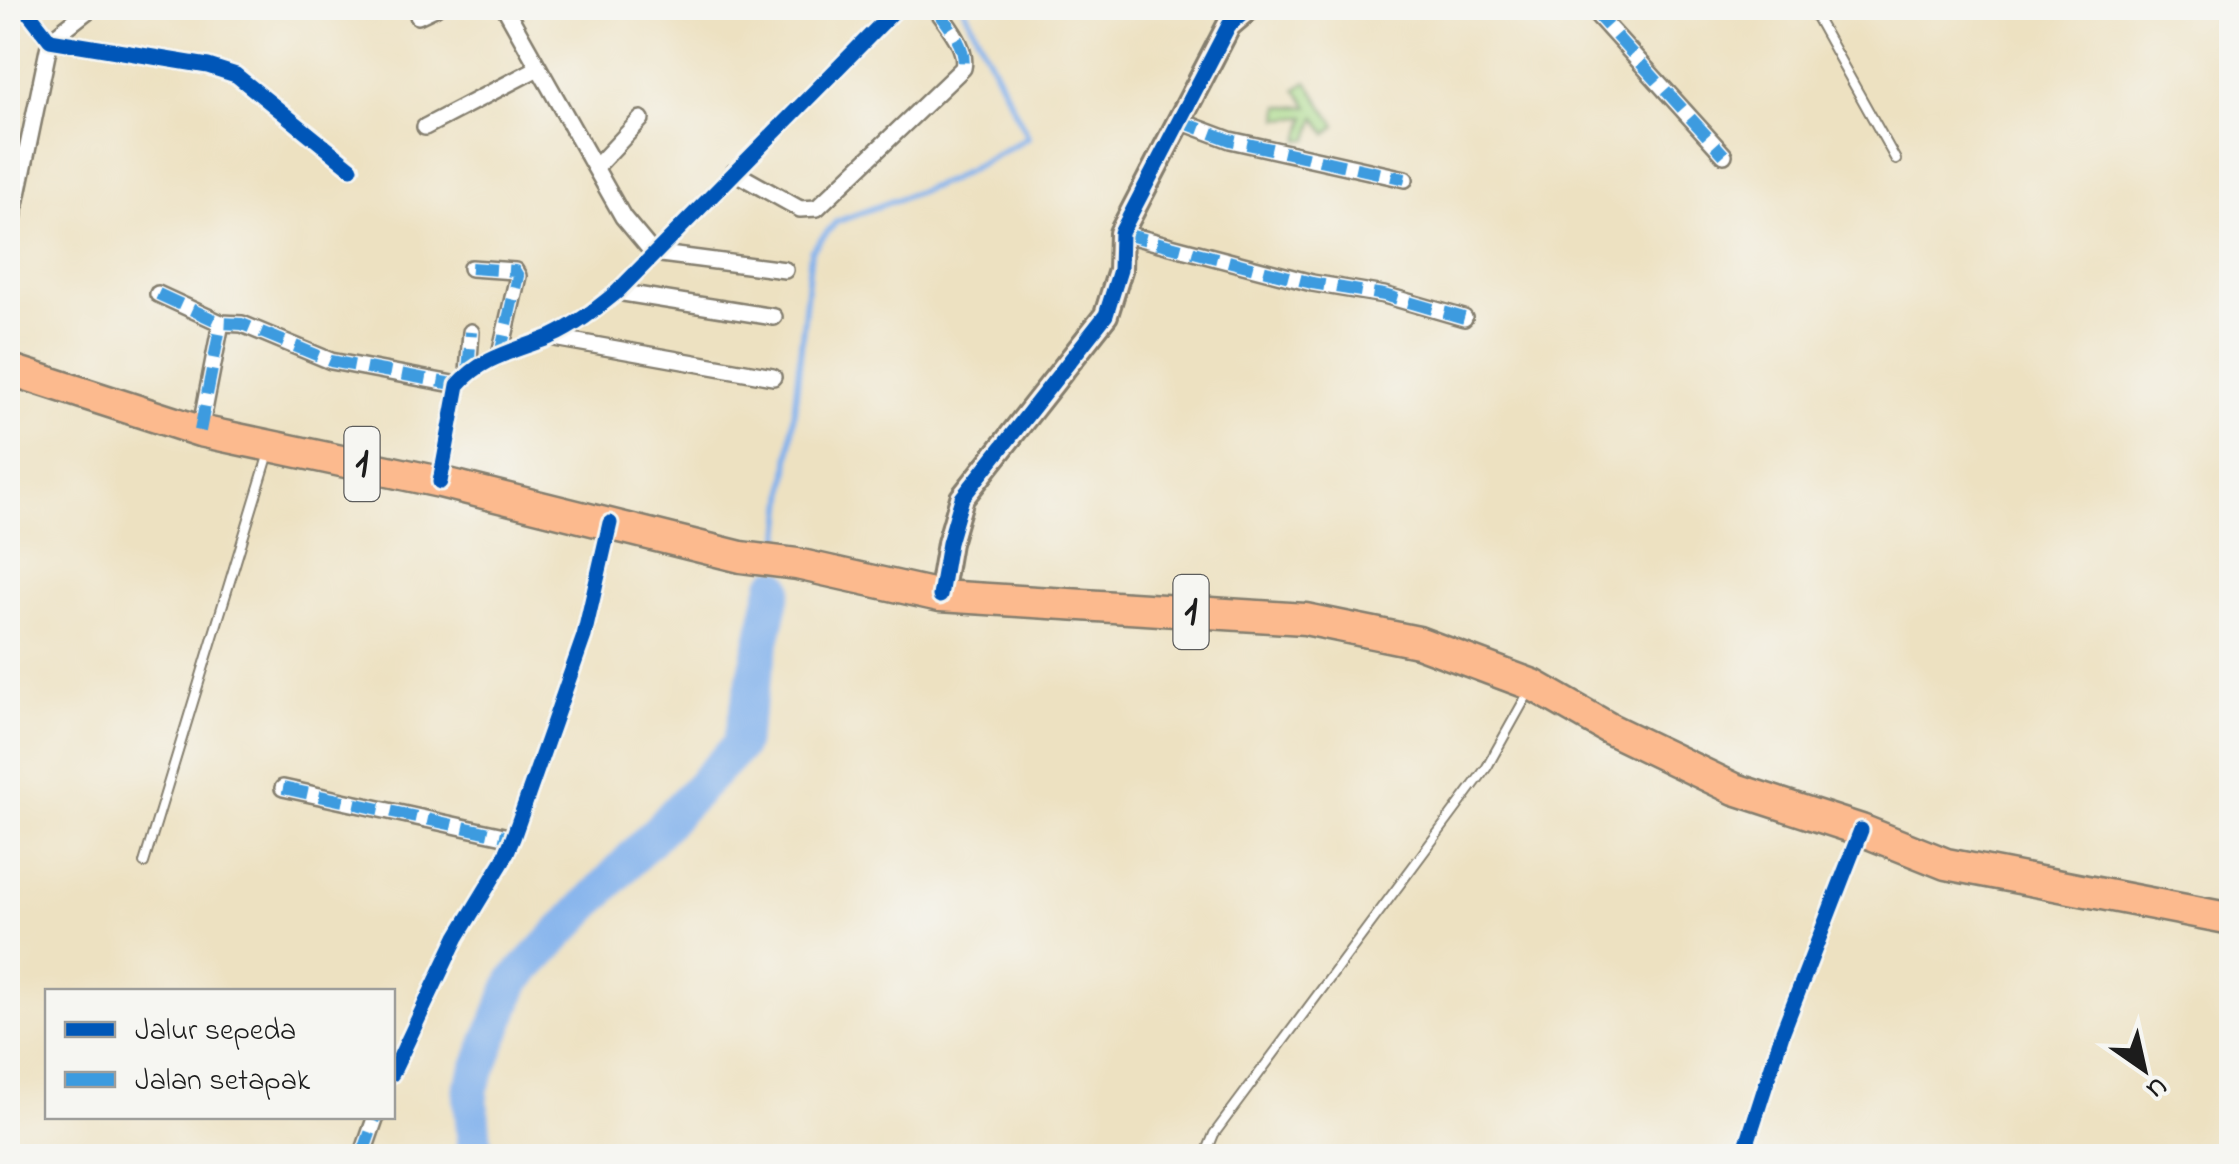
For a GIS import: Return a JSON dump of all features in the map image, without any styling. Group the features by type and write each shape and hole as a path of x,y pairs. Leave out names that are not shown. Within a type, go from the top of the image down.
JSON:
{"highway":[{"name":"1","path":"8,369 200,431 440,482 741,557 797,564 940,596 1305,619 1418,642 1533,685 1610,729 1735,789 1861,830 1946,864 2232,919"}],"street":[{"path":"25,8 50,40 236,74 351,168"},
{"path":"8,243 50,40 91,8"},
{"path":"418,16 435,8"},
{"path":"505,8 623,217 653,253 786,270"},
{"path":"158,294 222,323 242,324 330,360 463,379 500,354 549,337 583,319 617,292 897,8"},
{"path":"734,172 800,209 817,208 963,68 962,50 936,8"},
{"path":"940,596 962,498 1106,315 1120,270 1120,233 1229,25 1249,8"},
{"path":"1591,8 1724,155"},
{"path":"426,127 538,68"},
{"path":"596,168 642,118"},
{"path":"1177,120 1230,140 1406,179"},
{"path":"1120,233 1312,283 1384,295 1464,318"},
{"path":"471,268 517,273 500,354"},
{"path":"617,292 774,318"},
{"path":"200,431 222,323"},
{"path":"440,482 471,332"},
{"path":"549,337 773,377"},
{"path":"395,1068 457,937 513,838 584,636 610,523"},
{"path":"283,788 513,838"},
{"path":"1743,1156 1783,1031 1861,830"},
{"path":"362,1156 375,1119"}],"lane":[{"path":"1811,8 1896,160"},
{"path":"144,863 272,444"},
{"path":"1205,1156 1214,1134 1487,766 1533,685"}],"green space":[{"path":"1307,82 1336,125 1327,134 1316,117 1309,139 1300,140 1306,117 1279,119 1280,106 1309,107 1296,89"}],"waterway":[{"path":"779,555 811,251 836,222 950,180 1028,137 964,8"},
{"path":"775,586 777,572"},
{"path":"471,1156 475,1150 470,1090 514,981 739,746 775,586"}],"marked path":[{"path":"936,8 960,44 963,68"},
{"path":"1591,8 1724,155"},
{"path":"1177,120 1230,140 1405,179"},
{"path":"1121,233 1312,283 1384,295 1464,318"},
{"path":"471,268 515,271 518,276 500,354"},
{"path":"158,294 221,323 242,324 331,361 458,385"},
{"path":"200,431 221,323"},
{"path":"468,373 471,332"},
{"path":"283,788 513,838"},
{"path":"362,1156 375,1119"}],"cycle path":[{"path":"25,8 50,40 208,66 236,75 351,168"},
{"path":"440,482 458,385 489,361 568,328 617,292 897,8"},
{"path":"940,596 962,498 1106,315 1120,270 1121,233 1229,25 1249,8"},
{"path":"395,1068 457,937 513,838 584,636 610,523"},
{"path":"1743,1156 1783,1031 1861,830"}]}
